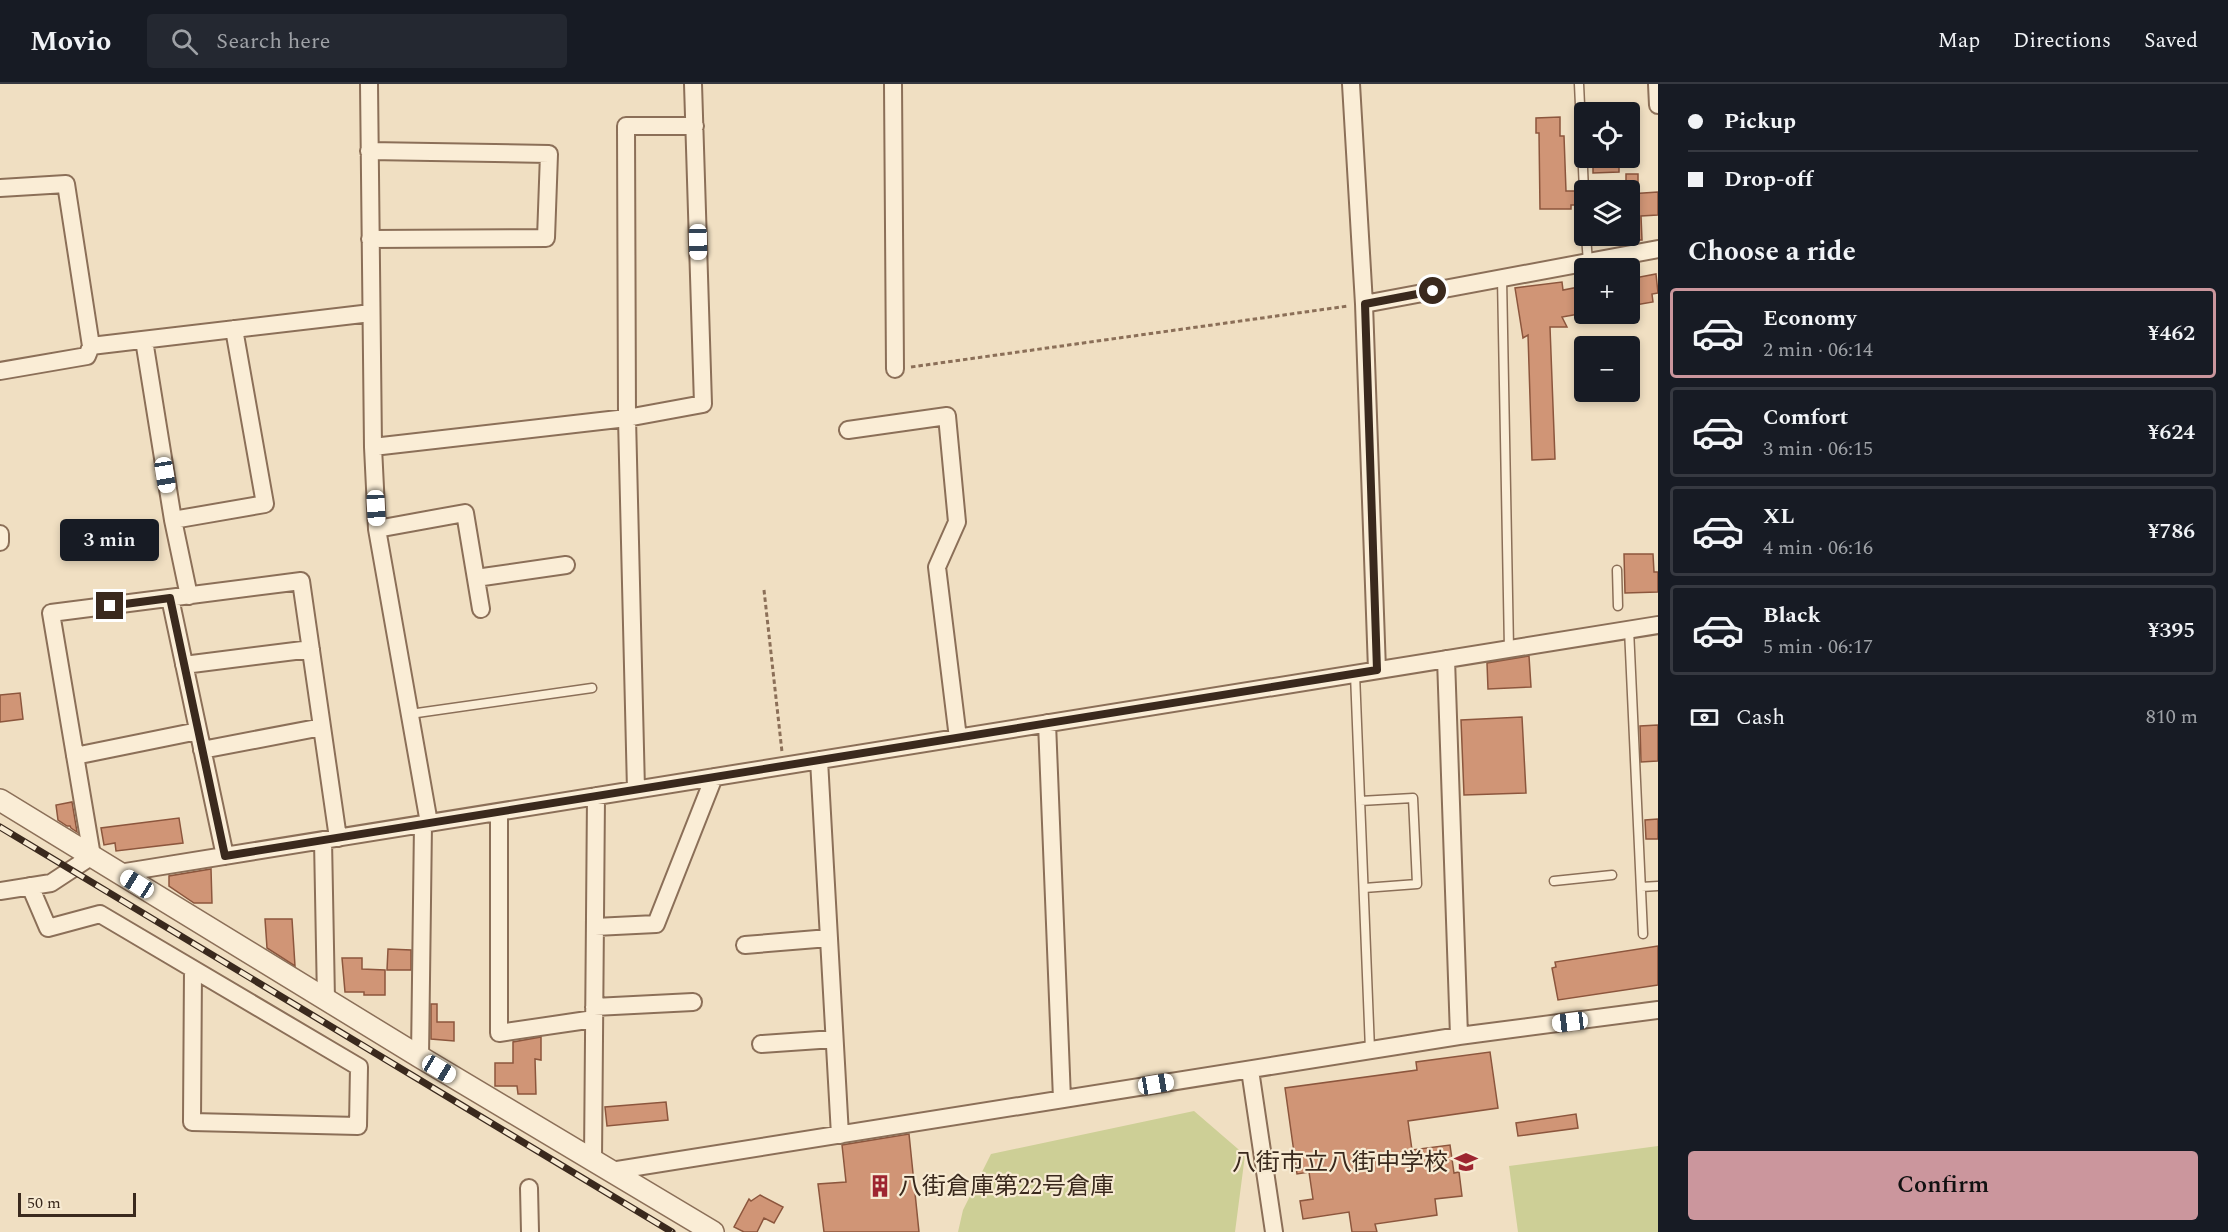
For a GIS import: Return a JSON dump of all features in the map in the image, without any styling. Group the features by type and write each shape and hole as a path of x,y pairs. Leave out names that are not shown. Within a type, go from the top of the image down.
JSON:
{"street":[{"path":"369,84 373,447 377,529 410,714 426,823 420,1057"},
{"path":"373,447 627,418 703,404 693,84"},
{"path":"893,84 895,369"},
{"path":"1351,84 1365,304 1377,670"},
{"path":"1657,84 1658,105"},
{"path":"636,790 627,418 626,126 695,126"},
{"path":"369,151 549,154 546,238 370,239"},
{"path":"0,188 66,184 91,346 87,356 0,371"},
{"path":"1610,258 1658,249"},
{"path":"1365,304 1574,265"},
{"path":"91,346 371,313"},
{"path":"173,520 265,504 234,329"},
{"path":"144,340 173,520 189,596"},
{"path":"848,430 947,416 957,522 938,567 958,738"},
{"path":"377,529 465,513 481,609"},
{"path":"0,534 0,542"},
{"path":"476,578 566,565"},
{"path":"92,856 51,613 301,581 322,727 331,839 326,1000"},
{"path":"170,598 225,856"},
{"path":"119,873 1658,625"},
{"path":"184,665 311,649"},
{"path":"1446,659 1459,1036"},
{"path":"1047,723 1062,1099"},
{"path":"202,750 322,727"},
{"path":"75,756 198,731"},
{"path":"819,760 840,1135"},
{"path":"595,927 656,924 714,777"},
{"path":"592,1160 596,796"},
{"path":"0,800 420,1057 714,1232"},
{"path":"499,812 499,1033 594,1013 693,1002"},
{"path":"0,891 51,883 92,856"},
{"path":"30,886 48,928 100,914 359,1067 358,1126 192,1122 193,969"},
{"path":"745,945 829,938"},
{"path":"611,1171 1459,1036 1658,1010"},
{"path":"761,1044 834,1039"},
{"path":"1250,1070 1274,1232"},
{"path":"529,1188 530,1232"}],"lane":[{"path":"1579,84 1584,180"},
{"path":"1502,278 1509,649"},
{"path":"1617,570 1617,606"},
{"path":"1629,629 1643,934"},
{"path":"1355,674 1370,1050"},
{"path":"410,714 592,688"},
{"path":"1360,801 1413,798 1417,884 1364,888"},
{"path":"1554,881 1612,876"},
{"path":"1641,886 1658,886"}],"path":[{"path":"895,369 1365,304"},
{"path":"764,590 783,766"}],"green space":[{"path":"1194,1111 1245,1155 1235,1232 958,1232 963,1210 991,1154"},
{"path":"1658,1146 1658,1232 1518,1232 1509,1166"}],"building":[{"path":"1560,117 1560,136 1564,136 1566,191 1574,191 1574,205 1571,205 1571,209 1540,209 1539,133 1536,133 1536,118"},
{"path":"1593,168 1619,168 1619,172 1593,173"},
{"path":"1626,174 1638,174 1638,180 1626,180"},
{"path":"1658,192 1658,215 1641,216 1642,240 1640,240 1640,193"},
{"path":"1656,274 1658,293 1652,294 1653,302 1640,304 1640,277"},
{"path":"1562,282 1563,290 1574,288 1574,315 1562,317 1567,327 1550,327 1555,459 1532,460 1528,335 1523,338 1515,288"},
{"path":"1624,554 1653,554 1654,572 1658,572 1658,592 1625,593"},
{"path":"1529,656 1531,687 1488,689 1487,663"},
{"path":"20,693 23,719 0,722 0,695"},
{"path":"1522,717 1526,793 1464,795 1461,720"},
{"path":"1658,725 1658,761 1641,762 1640,726"},
{"path":"72,802 77,832 58,820 56,805"},
{"path":"179,818 183,843 116,851 115,843 104,845 101,828"},
{"path":"1658,819 1658,839 1646,839 1645,820"},
{"path":"211,869 212,903 194,903 169,886 169,876"},
{"path":"265,919 292,919 295,966 267,948"},
{"path":"1658,946 1658,985 1558,1000 1552,968 1556,967 1555,962"},
{"path":"388,949 411,950 411,970 387,970"},
{"path":"342,958 362,958 362,969 385,970 385,995 345,992"},
{"path":"431,1004 437,1004 437,1022 454,1022 454,1041 431,1039"},
{"path":"541,1037 541,1060 535,1059 536,1094 518,1094 517,1086 495,1086 495,1063 513,1063 513,1042"},
{"path":"1490,1052 1498,1108 1408,1121 1412,1150 1450,1145 1454,1173 1459,1172 1462,1196 1435,1199 1437,1215 1375,1224 1377,1232 1352,1232 1349,1212 1303,1219 1300,1201 1313,1199 1309,1172 1297,1174 1285,1088 1417,1070 1416,1062"},
{"path":"666,1102 668,1120 607,1126 605,1107"},
{"path":"1576,1114 1578,1128 1518,1136 1516,1123"},
{"name":"八街倉庫第22号倉庫","path":"909,1134 919,1232 824,1232 818,1184 846,1182 842,1145"},
{"path":"760,1195 783,1207 774,1223 764,1218 757,1232 744,1232 734,1227 749,1199 751,1201"}],"railway":[{"path":"0,827 672,1232"}],"place":[{"name":"八街市立八街中学校","path":"1466,1162"},
{"name":"八街倉庫第22号倉庫","path":"880,1186"}],"route":[{"path":"110,606 170,598 225,856 1377,670 1365,304 1433,291"}]}
